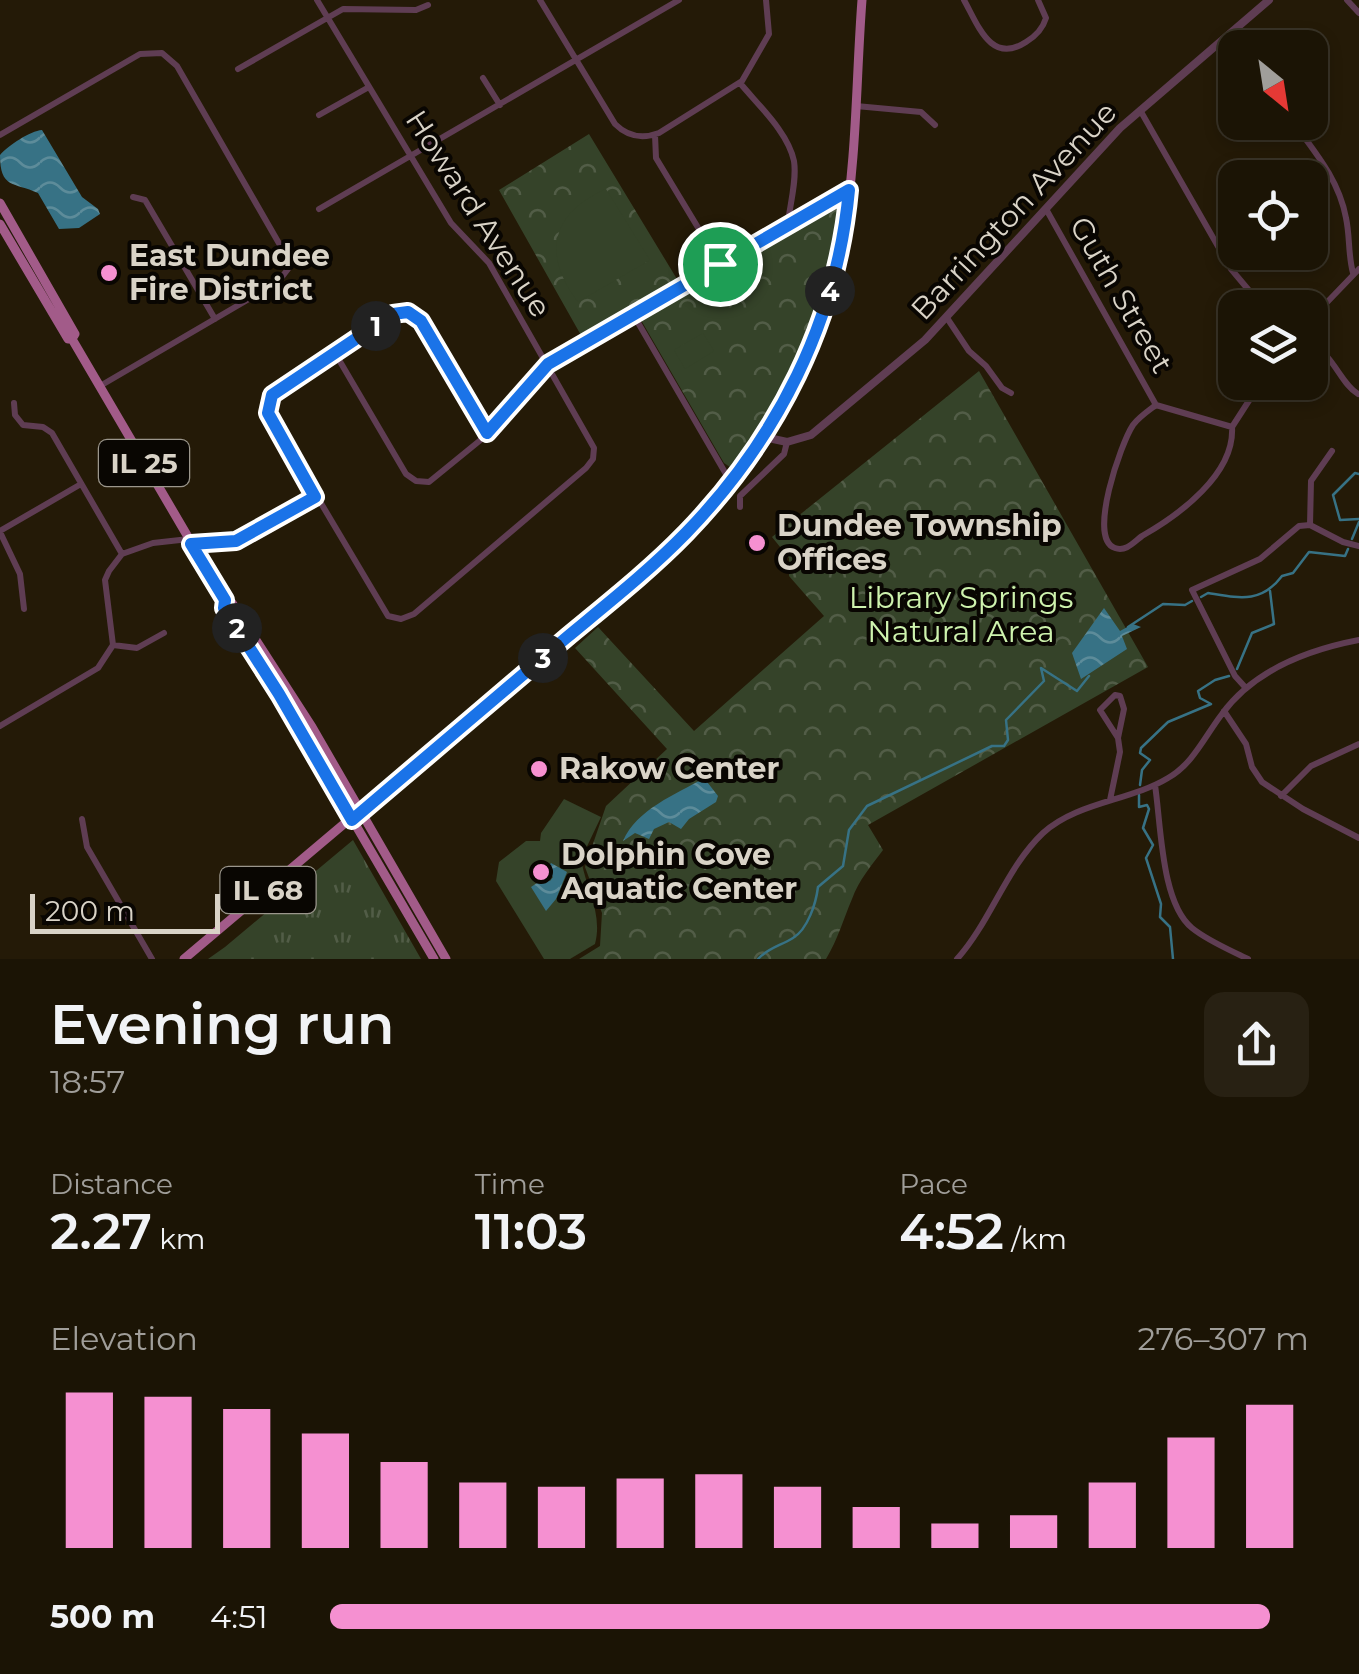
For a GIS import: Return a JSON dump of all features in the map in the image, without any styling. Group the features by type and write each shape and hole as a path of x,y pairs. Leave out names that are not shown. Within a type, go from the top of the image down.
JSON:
{"main road":[{"name":"IL 68","path":"184,959 666,552 730,482 764,437 822,319 843,238 862,0"},
{"name":"IL 25","path":"0,203 75,334 72,339"},
{"name":"IL 25","path":"0,224 225,600 232,603 288,687 446,959"},
{"name":"IL 25","path":"225,600 224,608 279,694 434,959"}],"street":[{"name":"Howard Avenue","path":"315,497 382,611 396,619 414,614 586,468 594,456 592,440 486,260 454,228 317,0"},
{"path":"540,0 616,126 632,135 655,135 740,83 768,38 770,28 763,0"},
{"path":"319,209 679,0"},
{"path":"964,0 989,44 1005,50 1027,42 1043,27 1046,15 1038,0"},
{"name":"Barrington Avenue","path":"1234,30 1269,0"},
{"path":"1347,0 1359,14"},
{"path":"238,69 327,16 348,8 416,10 428,5"},
{"name":"Barrington Avenue","path":"740,507 740,496 784,454 787,442 805,438 822,426 947,318 1139,109 1218,44"},
{"path":"0,135 140,54 156,52 174,62 289,261 278,282 100,386"},
{"path":"483,78 500,105"},
{"path":"740,83 791,151 794,175 787,225"},
{"path":"318,116 368,86"},
{"path":"855,106 920,112 935,125"},
{"path":"1139,109 1231,269 1249,290"},
{"path":"655,135 656,158 720,264"},
{"path":"1306,140 1337,188 1356,271 1328,301"},
{"path":"335,353 406,474 419,482 434,479 487,433 548,364 849,190"},
{"path":"133,197 146,200 215,319"},
{"name":"Guth Street","path":"1045,208 1156,405"},
{"path":"0,726 98,668 113,645 106,580 122,554 154,543 236,541 315,497 271,419 268,401 277,390 393,314 408,312 421,321 487,433"},
{"path":"633,314 730,482"},
{"path":"947,318 969,351 1011,393"},
{"path":"1328,357 1350,389 1358,394"},
{"path":"1232,427 1156,405 1139,418 1127,436 1106,501 1103,532 1108,543 1114,548 1127,547 1163,525 1205,486 1231,448 1232,427 1249,400"},
{"path":"14,403 15,414 23,425 43,427 52,433 122,554"},
{"path":"764,437 787,442"},
{"path":"1310,525 1311,480 1332,451"},
{"path":"24,609 20,574 0,531 81,484"},
{"path":"1246,688 1192,590 1260,559 1299,526 1310,525 1359,546"},
{"path":"113,645 137,648 164,633"},
{"path":"958,959 1044,832 1066,818 1155,785 1189,762 1224,711 1246,688 1296,659 1359,640"},
{"path":"1110,802 1124,703 1115,695 1100,710 1118,738"},
{"path":"1224,711 1243,738 1257,776 1281,796 1359,838"},
{"path":"1281,796 1312,766 1359,744"},
{"path":"1155,785 1170,889 1178,911 1192,928 1248,959"},
{"path":"82,818 87,847 152,959"}],"green space":[{"path":"589,134 683,289 833,204 838,207 830,274 820,308 790,376 735,465 724,463 634,308 582,337 499,190"},
{"path":"606,189 650,260 578,302 559,268 558,237 573,210"},
{"path":"703,333 714,351 685,369 674,350"},
{"name":"Library Springs Natural Area","path":"979,371 1148,667 868,825 883,850 858,886 826,959 579,959 600,946 602,913 585,867 606,806 667,749 575,648 598,627 694,731 824,616 789,576 789,558 772,537"},
{"name":"Dolphin Cove Aquatic Center","path":"564,799 601,817 581,859 597,933 595,944 570,959 544,959 496,881 499,862 526,841 540,841 541,833"},
{"path":"353,840 421,959 208,959 225,947"}],"water":[{"path":"42,130 82,197 100,214 79,228 59,229 38,193 10,183 3,174 0,155 20,139"},
{"path":"1104,608 1120,631 1133,624 1141,627 1122,636 1127,649 1081,679 1072,653"},
{"path":"704,778 718,796 716,802 689,819 681,829 669,822 654,829 649,839 635,833 623,841 647,811"},
{"path":"551,863 567,872 556,899 546,911 531,887 546,877 550,881 553,877 546,870"}],"waterway":[{"path":"1359,474 1355,473 1333,495 1340,520 1359,519"},
{"path":"1352,539 1359,522"},
{"path":"1201,597 1208,593 1258,595 1282,576 1293,573 1309,552 1345,556 1348,549"},
{"path":"1237,669 1252,633 1274,624 1270,591"},
{"path":"1128,627 1163,604 1185,605 1192,601"},
{"path":"758,959 803,928 818,887 843,866 849,830 867,806 992,746 1004,746 1008,740 1006,720 1044,681 1041,668 1077,691 1089,676"},
{"path":"1140,785 1142,770 1150,760 1140,753 1141,748 1168,722 1211,704 1200,698 1198,691 1229,676"},
{"path":"1139,795 1139,807 1147,805 1149,809 1143,828 1153,845 1146,858 1161,904 1160,917 1170,927 1173,959"}],"place":[{"name":"East Dundee Fire District","path":"109,273"},
{"name":"Dundee Township Offices","path":"757,543"},
{"name":"Rakow Center","path":"539,769"},
{"name":"Dolphin Cove Aquatic Center","path":"541,872"}],"route":[{"path":"849,190 835,276 820,322 800,370 754,452 666,552 352,820 224,608 225,600 191,544 236,541 315,497 268,413 272,395 393,314 408,312 421,321 487,433 548,364 720,264 849,190"}]}
